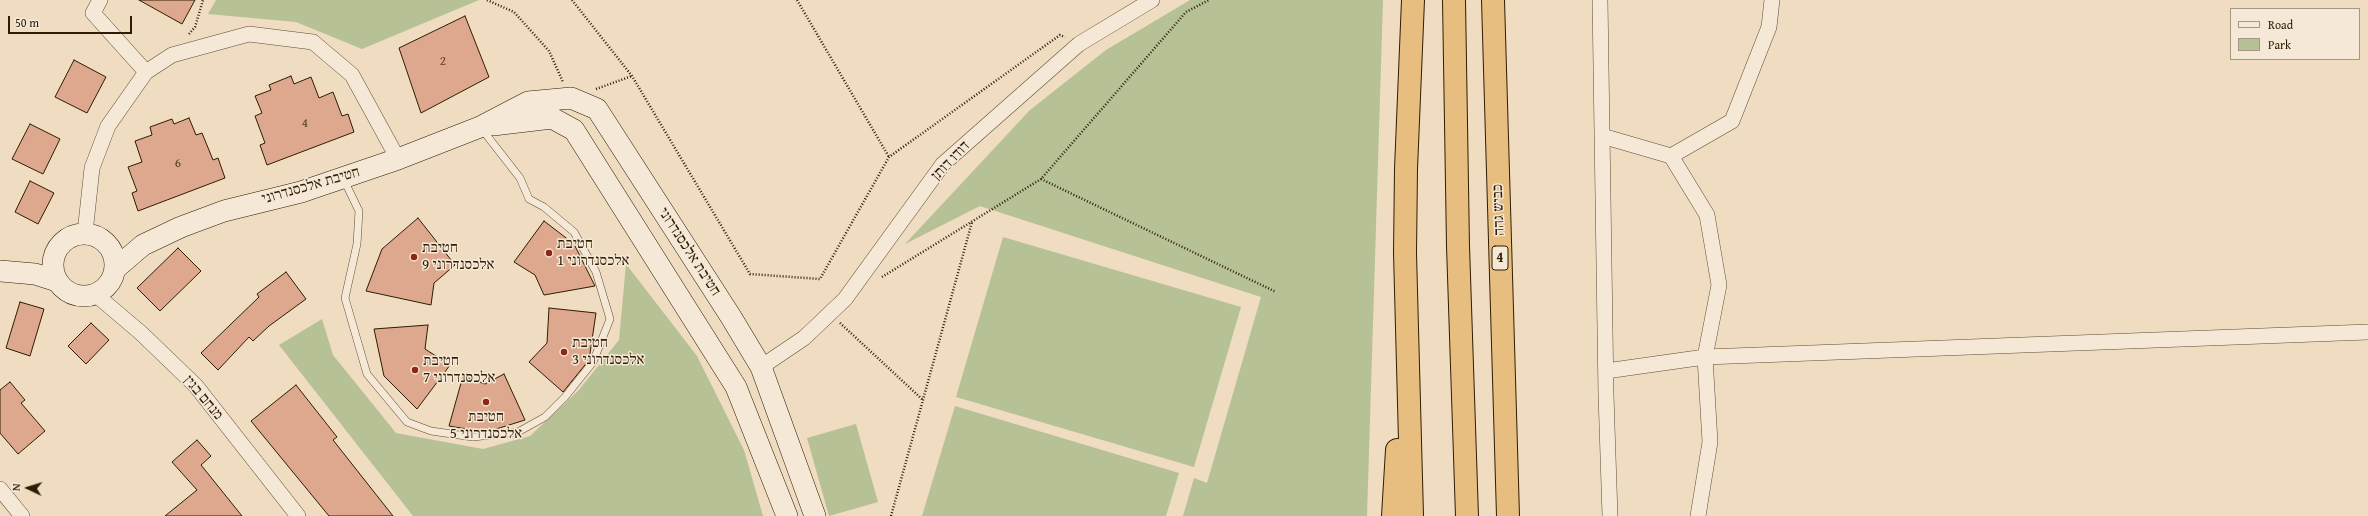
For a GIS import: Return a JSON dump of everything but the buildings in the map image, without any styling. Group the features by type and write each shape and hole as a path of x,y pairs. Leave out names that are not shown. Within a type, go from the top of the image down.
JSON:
{"highway":[{"path":"1393,516 1405,253 1406,169 1413,0"},
{"path":"1454,0 1458,246 1468,516"},
{"name":"כביש גהה","path":"1493,0 1508,516"},
{"path":"1405,253 1412,516"}],"street":[{"path":"100,0 93,13 146,72"},
{"name":"דודו דותן","path":"761,367 804,338 845,299 943,164 1079,44 1152,0"},
{"path":"1600,0 1610,516"},
{"path":"1671,156 1732,122 1769,26 1772,0"},
{"path":"85,234 92,168 108,126 146,72 172,55 249,34 313,42 352,75 398,159"},
{"name":"חטיבת אלכסנדרוני","path":"115,269 142,245 181,227 224,211 301,192 398,159 480,127 528,102 571,98 596,109 731,316 761,367 815,516"},
{"name":"חטיבת אלכסנדרוני","path":"480,127 552,118 574,130 736,387 787,516"},
{"path":"1602,136 1671,156 1707,215 1718,285 1706,357 1710,442 1698,516"},
{"path":"0,271 48,273 63,288 71,293 80,296 95,294 106,286 115,269 113,252 108,245 94,235 85,234 73,236 62,242 57,249 48,273"},
{"name":"חטיבת אלכסנדרוני","path":"108,245 142,245"},
{"name":"מנחם בגין","path":"95,294 141,333 196,386 298,516"},
{"path":"1606,371 1706,357 2368,332"},
{"path":"0,489 22,516"}],"lane":[{"path":"343,178 359,211 356,244 345,298 367,374 407,422 431,431 473,437 518,432 544,417 589,368 593,362 610,319 596,272 574,232 544,207 529,198 520,178 480,127"}],"path":[{"path":"172,55 195,27 203,0"},
{"path":"487,0 514,12 549,51 571,98"},
{"path":"572,0 632,76 750,274 820,279 889,157 1060,35 1079,44"},
{"path":"797,0 889,157"},
{"path":"878,279 1041,179 1186,12 1209,0"},
{"path":"1041,179 1276,292"},
{"path":"891,516 972,221"},
{"path":"830,313 923,400"}],"green space":[{"path":"216,0 479,0 362,49 296,22 208,14"},
{"path":"1190,0 1383,0 1367,516 1183,516 1194,478 1207,483 1261,297 980,206 905,244 1030,110 1106,50"},
{"path":"1003,237 1241,307 1194,467 956,397"},
{"path":"626,264 697,356 744,450 763,516 413,516 279,345 322,319 333,355 396,433 483,449 530,436 578,391 619,340"},
{"path":"955,406 1179,473 1166,516 922,516"},
{"path":"856,424 878,502 829,516 807,438"}],"place":[{"name":"חטיבת אלכסנדרוני 1","path":"549,253"},
{"name":"חטיבת אלכסנדרוני 9","path":"414,257"},
{"name":"חטיבת אלכסנדרוני 3","path":"564,352"},
{"name":"חטיבת אלכסנדרוני 7","path":"415,370"},
{"name":"חטיבת אלכסנדרוני 5","path":"486,402"}]}
